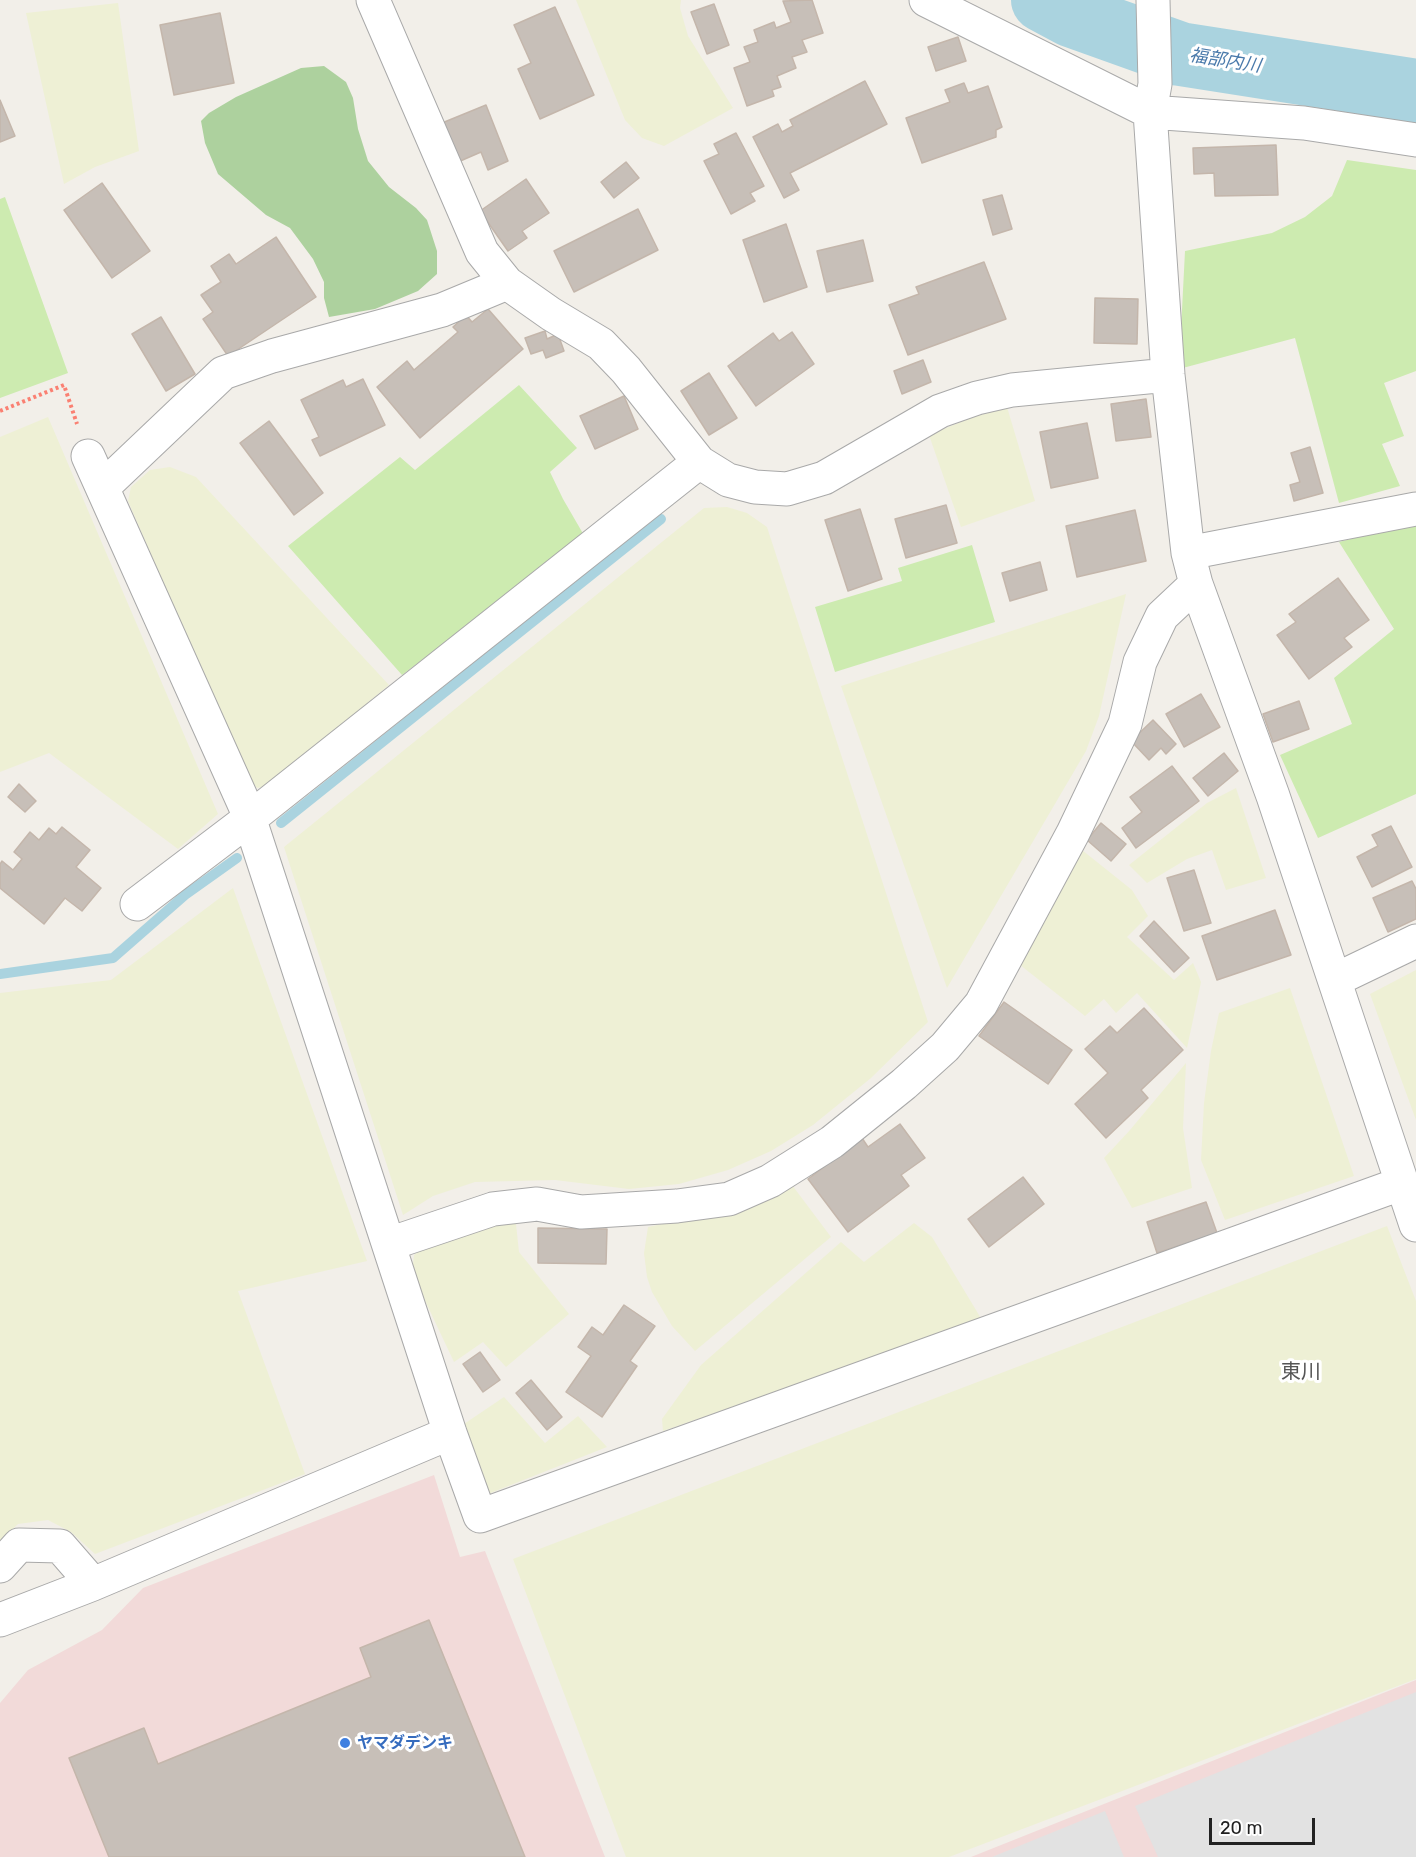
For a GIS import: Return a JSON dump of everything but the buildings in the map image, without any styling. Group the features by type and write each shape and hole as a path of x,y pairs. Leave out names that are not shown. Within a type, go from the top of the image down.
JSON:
{"street":[{"path":"373,0 482,252 507,283 551,314 601,344 626,370 699,462 728,480 755,487 787,489 824,478 940,411 976,398 1012,390 1168,375"},
{"path":"927,0 1153,98 1416,140"},
{"path":"1153,0 1153,98 1168,375 1188,553 1196,584 1274,796 1416,1225"},
{"path":"103,487 223,373 272,356 442,310 507,283"},
{"path":"88,456 249,819 450,1433 480,1516 1403,1183"},
{"path":"137,904 249,819 699,462"},
{"path":"1188,553 1416,509"},
{"path":"389,1244 493,1209 537,1204 581,1212 677,1206 729,1199 770,1181 850,1128 945,1047 981,1004 1073,833 1125,724 1140,662 1162,616 1196,584"},
{"path":"1335,980 1416,941"},
{"path":"0,1620 93,1584 450,1433"},
{"path":"0,1566 19,1545 60,1546 93,1584"}],"path":[{"path":"0,411 64,385 88,456"}],"shaded area":[{"path":"434,1475 460,1557 485,1551 605,1857 0,1857 0,1703 28,1670 102,1630 143,1588"},
{"path":"1416,1680 1416,1857 971,1857 1114,1800"},
{"path":"1416,1692 1416,1857 1158,1857 1135,1806"},
{"path":"1105,1811 1124,1857 992,1857"}],"green space":[{"path":"576,0 681,0 680,8 688,36 733,108 664,146 642,138 625,120"},
{"path":"118,3 139,151 95,167 64,184 26,13"},
{"path":"324,66 346,82 353,98 358,129 368,161 389,187 416,208 427,220 437,251 437,274 418,291 375,309 329,317 324,298 324,282 313,259 290,228 266,215 218,174 205,143 201,121 209,113 236,97 301,68"},
{"path":"1347,160 1416,170 1416,371 1384,383 1404,436 1382,444 1400,486 1339,503 1295,338 1179,369 1185,251 1272,233 1305,217 1332,196"},
{"path":"5,197 68,373 0,398 0,199"},
{"path":"519,385 577,448 550,472 585,537 402,675 288,546 400,457 415,470"},
{"path":"1007,407 1035,501 961,527 929,435 968,419"},
{"path":"48,417 218,814 178,849 49,753 0,772 0,437"},
{"path":"170,467 196,477 389,685 269,786 257,788 246,776 128,501 131,487 150,470"},
{"path":"727,507 747,513 767,527 928,1022 871,1078 813,1125 771,1151 728,1170 679,1184 629,1189 555,1180 475,1182 433,1196 403,1215 284,847 704,508"},
{"path":"1416,522 1416,794 1318,838 1280,755 1352,724 1334,678 1394,629 1339,542"},
{"path":"972,545 995,622 835,672 815,607 902,581 898,568"},
{"path":"1126,594 1099,716 1086,751 947,988 841,686"},
{"path":"1236,788 1266,878 1226,890 1212,850 1187,859 1147,883 1129,865 1207,803"},
{"path":"1077,846 1132,890 1148,916 1127,937 1174,980 1193,963 1201,982 1187,1048 1137,993 1116,1013 1104,999 1085,1016 1015,961"},
{"path":"233,888 367,1261 238,1291 305,1474 95,1554 71,1532 48,1520 18,1524 0,1541 0,993 111,980"},
{"path":"1416,970 1416,1120 1370,994"},
{"path":"1290,988 1354,1176 1225,1220 1201,1160 1204,1103 1219,1013"},
{"path":"1186,1063 1183,1128 1192,1188 1132,1208 1104,1158"},
{"path":"792,1185 831,1237 695,1351 672,1326 652,1292 647,1277 644,1253 648,1227 708,1214"},
{"path":"491,1223 516,1224 519,1252 569,1314 506,1367 483,1342 454,1362 412,1273 414,1255 429,1243"},
{"path":"914,1223 932,1237 982,1320 663,1431 662,1419 701,1365 841,1242 864,1262"},
{"path":"1387,1226 1416,1301 1416,1679 949,1857 626,1857 513,1559"},
{"path":"504,1397 545,1443 578,1416 607,1447 488,1494 464,1424"}],"waterway":[{"name":"福部内川","path":"1043,0 1071,15 1180,54 1416,91"},
{"path":"281,823 661,519"},
{"path":"0,974 113,958 185,895 237,858"}],"place":[{"name":"ヤマダデンキ","path":"345,1743"}],"district":[{"name":"東川","path":"1301,1372"}]}
